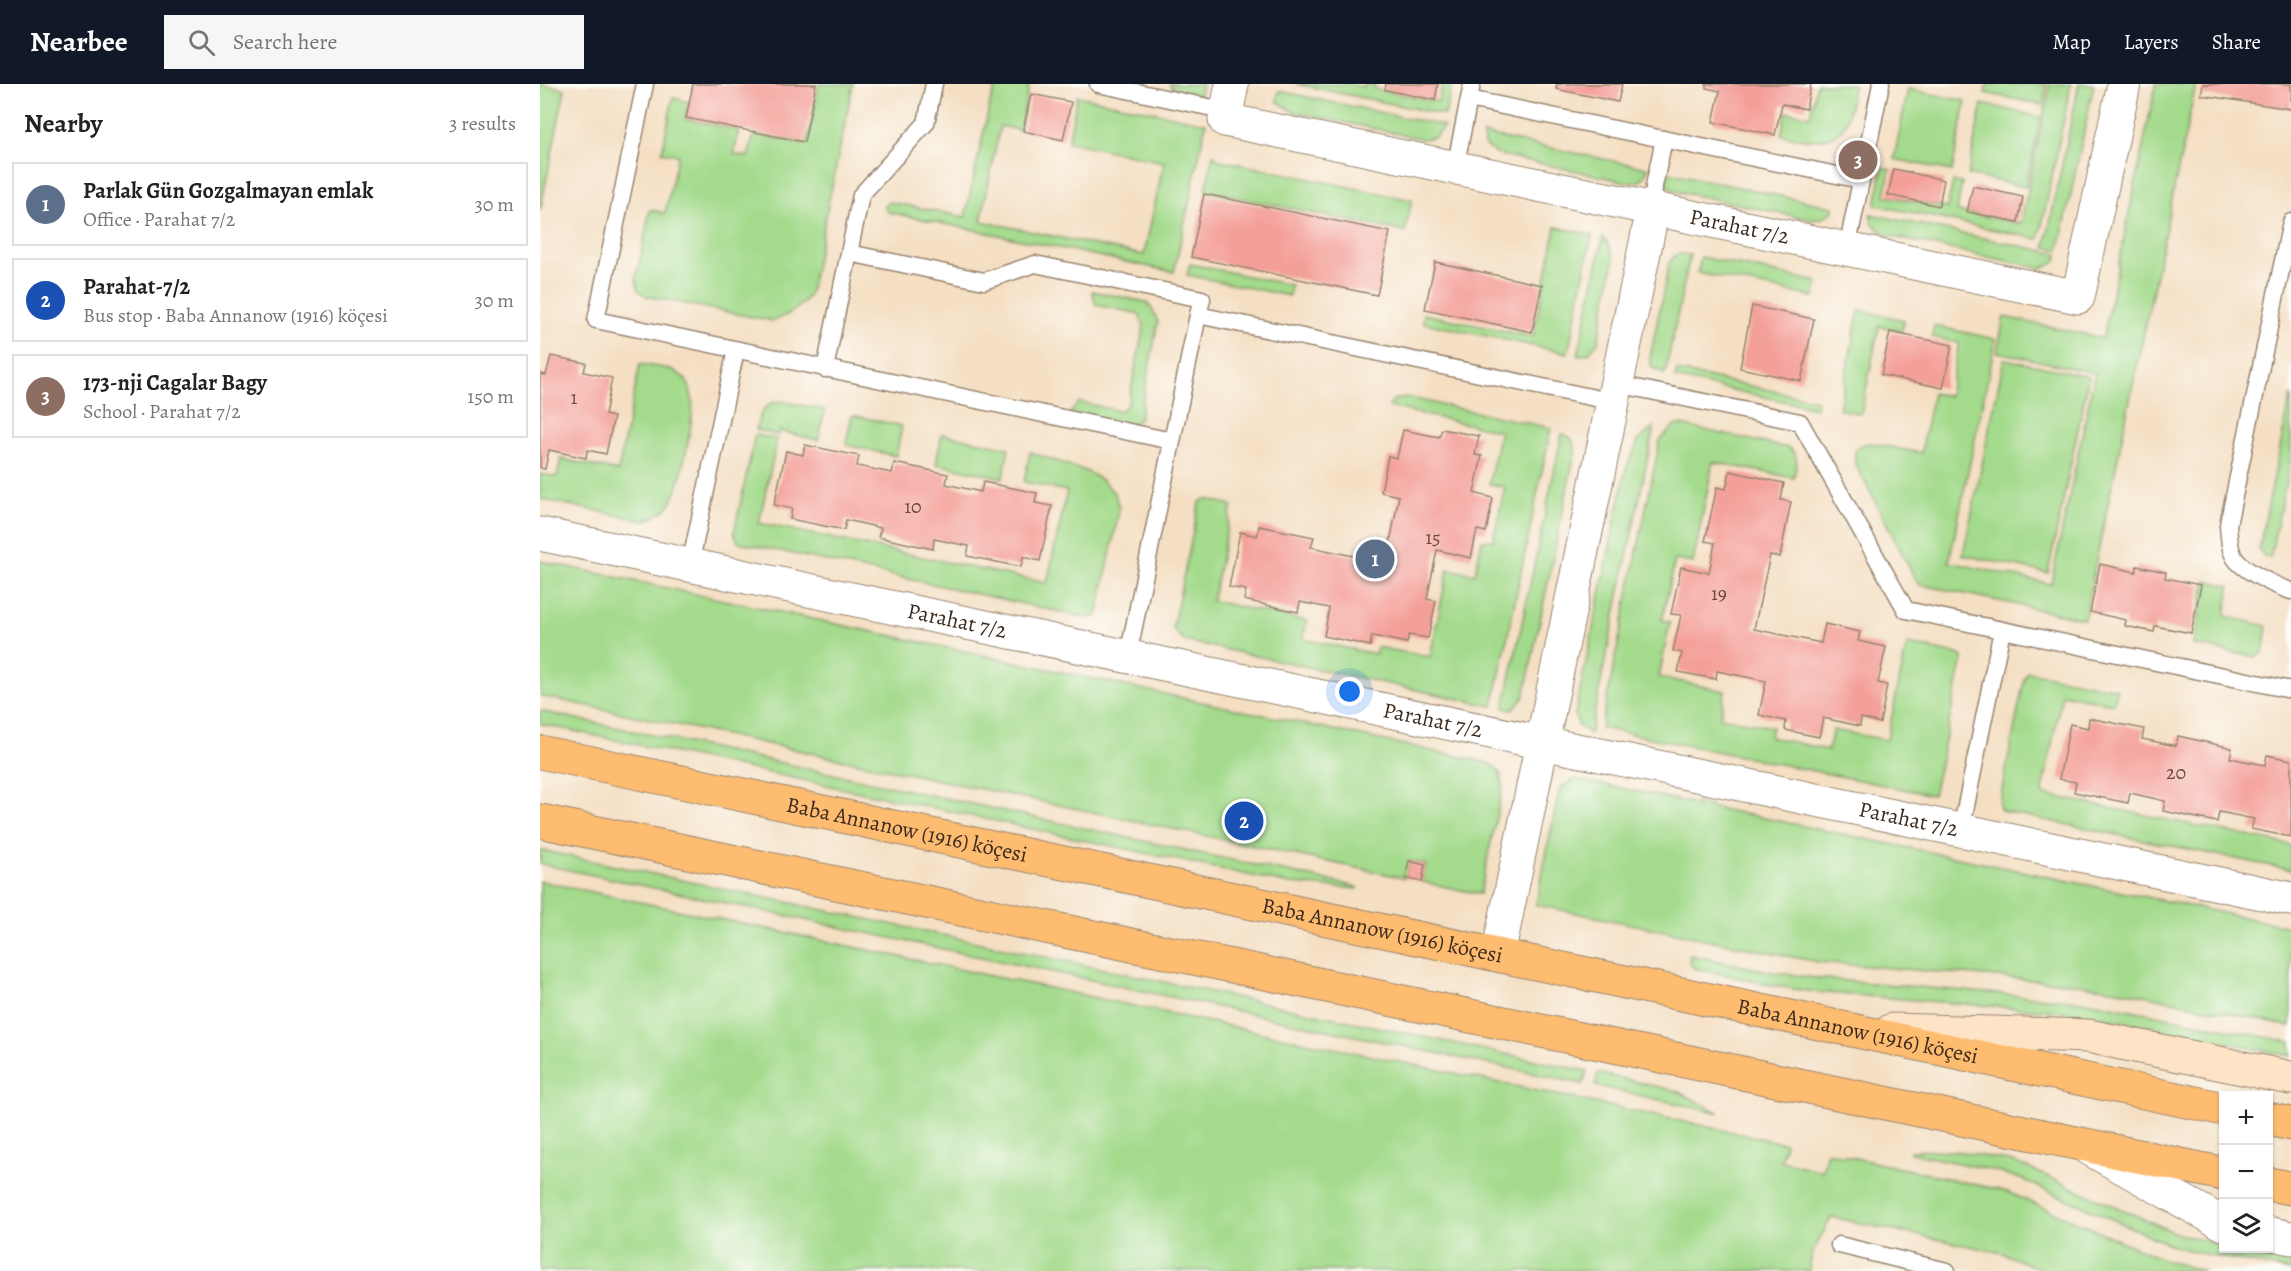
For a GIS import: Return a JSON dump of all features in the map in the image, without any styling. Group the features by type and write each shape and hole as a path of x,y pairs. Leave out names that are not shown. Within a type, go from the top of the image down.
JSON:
{"main road":[{"name":"Baba Annanow (1916) köçesi","path":"540,752 2219,1108"},
{"path":"540,821 2219,1173"},
{"path":"2273,1120 2291,1124"},
{"path":"2273,1185 2291,1188"}],"street":[{"name":"Parahat 7/2","path":"1230,97 1225,120 2078,297 2124,84"},
{"path":"1498,955 1653,209"},
{"name":"Parahat 7/2","path":"540,534 2291,899"},
{"path":"1838,1028 2088,1036 2291,1078"},
{"path":"2083,1145 2219,1222"},
{"path":"2273,1234 2291,1238"}],"lane":[{"path":"645,84 596,320 1172,441"},
{"path":"825,369 861,195 926,123 934,84"},
{"path":"1098,84 1230,97"},
{"path":"1847,249 1881,84"},
{"path":"1455,168 1470,91 1664,140 1861,180"},
{"path":"1653,209 1654,186 1664,140"},
{"path":"2291,222 2228,525 2231,550 2237,561 2252,572 2291,591"},
{"path":"849,253 984,281 1035,264 1202,299 1128,656"},
{"path":"1198,315 1615,393 1800,422 1906,610 2290,687"},
{"path":"690,565 736,350"},
{"path":"1961,830 2002,630"},
{"path":"1839,1245 1947,1271"}],"green space":[{"path":"540,84 565,89 540,211"},
{"path":"819,84 853,84 810,293 803,303 789,314 772,321 646,296 638,290 636,278 650,210 665,213 678,155 662,152 673,98 689,102 685,119 739,130 734,154 748,157 754,134 807,144"},
{"path":"1169,84 1202,84 1200,95 1173,89"},
{"path":"1296,84 1350,84 1364,87 1365,84 1375,84 1374,89 1438,102 1443,84 1452,84 1445,115"},
{"path":"1817,84 1854,84 1846,122 1841,130 1834,136 1817,140 1781,135 1786,112 1810,116"},
{"path":"1987,84 2047,84 2043,105 1985,93"},
{"path":"2050,84 2071,84 2039,239 1875,205 1883,167 1890,169 1885,196 1947,208 1953,182 1962,183 1957,211 2021,224"},
{"path":"2079,84 2094,84 2059,250 2045,247"},
{"path":"2156,84 2196,84 2084,619 1918,584 1855,463 1855,455 1859,447 1870,443 1921,453 1933,393 1949,396 1959,343 1932,337 1934,326 1996,339 1949,562 2051,584 2095,373 1997,352 2004,317 2103,338"},
{"path":"1004,85 1029,86 1020,130 1000,126 981,221 1144,255 1164,162 1068,142 1077,96 1206,123 1174,272 888,212 884,206 890,202 965,217 991,99 995,89"},
{"path":"1908,89 1966,101 1952,171 1894,159"},
{"path":"1279,91 1444,126 1435,137 1423,139 1294,112 1277,101"},
{"path":"1982,104 2041,117 2026,187 1968,175"},
{"path":"1483,134 1648,168 1640,181 1632,183 1496,154 1484,144"},
{"path":"1213,154 1219,160 1412,200 1405,232 1206,191"},
{"path":"1667,172 1833,207 1833,211 1823,218 1812,220 1675,191 1666,185"},
{"path":"1870,214 2058,254 2052,264 2039,268 1885,235 1873,224"},
{"path":"1556,227 1592,235 1568,353 1423,323 1424,314 1533,337"},
{"path":"1603,237 1610,247 1614,260 1598,342 1589,353 1578,356"},
{"path":"1678,254 1690,255 1665,374 1652,368 1650,358 1669,263"},
{"path":"1701,257 1818,282 1814,297 1698,273"},
{"path":"1190,264 1291,285 1289,296 1187,275"},
{"path":"1092,291 1146,302 1158,322 1139,420 1131,425 1070,413 1079,402 1120,411 1128,404 1144,326 1136,313 1096,305"},
{"path":"1859,310 1904,320 1902,331 1879,326 1861,414 1839,409"},
{"path":"2004,359 2089,376 2048,573 1963,555"},
{"path":"640,364 680,374 687,382 691,393 689,435 675,495 671,503 659,514 645,521 540,499 540,474 557,477 561,459 618,471"},
{"path":"1677,371 1817,400 1816,408 1675,378"},
{"path":"2291,395 2291,458 2270,558 2265,557 2259,549"},
{"path":"1405,397 1551,428 1493,706 1185,641 1174,631 1173,626 1199,504 1206,499 1232,505 1212,601 1307,621 1303,639 1375,654 1377,647 1430,657 1448,569 1475,574 1482,540 1493,541 1505,487 1489,484 1500,431 1389,407 1393,400"},
{"path":"780,401 825,410 818,440 779,431 778,435 756,430 766,407"},
{"path":"852,415 902,426 896,456 846,445"},
{"path":"1680,425 1789,448 1795,454 1796,466 1794,478 1713,462 1693,563 1675,560 1662,620 1670,622 1659,677 1725,691 1720,717 1772,727 1770,737 1828,750 1833,730 1887,740 1907,644 1957,654 1962,657 1962,663 1933,795 1601,728 1660,440 1674,426"},
{"path":"1654,427 1590,734 1579,726 1575,715 1626,469 1639,440"},
{"path":"942,434 1009,448 1003,478 936,464"},
{"path":"1562,434 1572,440 1575,452 1524,697 1513,710 1504,708"},
{"path":"755,435 777,439 759,523 1047,583 1067,491 1024,482 1030,452 1088,472 1103,481 1115,494 1119,507 1097,616 1088,618 738,542 734,533"},
{"path":"540,561 1489,763 1499,771 1503,785 1480,894 1422,882 1426,864 1409,861 1405,878 540,696"},
{"path":"2206,581 2230,586 2225,616 2267,626 2263,653 2255,657 2193,645"},
{"path":"2028,672 2117,689 2114,704 2062,694 2042,794 2291,845 2291,870 2005,812 2000,809 1999,804 2025,676"},
{"path":"540,711 1358,887 1358,889 1290,884 540,724"},
{"path":"1576,779 2291,927 2291,1026 2124,991 2070,983 1818,962 1536,905 1559,791 1562,786"},
{"path":"540,850 1587,1071 1583,1084 540,864"},
{"path":"540,881 1785,1143 1781,1161 1822,1171 1827,1152 2005,1191 2167,1261 2204,1271 2045,1271 2002,1253 1831,1217 1812,1254 1809,1271 540,1271"},
{"path":"1690,955 1815,978 2092,1002 2291,1042 2291,1056 2067,1012 1814,992 1775,986 1694,968 1689,962"},
{"path":"1598,1073 1677,1091 1720,1113 1595,1086"},
{"path":"1910,1151 1963,1152 2014,1162 2178,1234 2219,1244 2219,1253 2262,1253 2291,1259 2291,1271 2173,1246 2021,1179 1992,1170 1910,1153"}],"building":[{"path":"693,84 816,84 804,142 686,118"},
{"path":"1386,84 1438,84 1435,100 1385,90"},
{"path":"1557,84 1622,84 1618,102 1556,89"},
{"path":"1706,84 1811,84 1806,109 1782,104 1775,135 1713,122 1720,91 1706,88"},
{"path":"2203,84 2291,84 2291,109 2201,95"},
{"path":"1031,94 1071,102 1063,140 1023,131"},
{"path":"1894,169 1944,180 1939,206 1888,195"},
{"path":"1973,186 2023,197 2018,222 1967,212"},
{"path":"1204,194 1390,232 1377,295 1191,257"},
{"path":"1435,262 1542,285 1532,332 1425,309"},
{"path":"1752,306 1814,319 1801,381 1740,368"},
{"path":"1890,332 1952,345 1943,388 1881,375"},
{"path":"551,356 586,363 584,372 612,378 605,415 614,417 606,454 587,450 586,458 549,450 545,469 540,468 540,374 546,375"},
{"path":"1442,429 1479,436 1475,455 1482,456 1474,493 1493,498 1486,532 1477,530 1471,558 1437,550 1427,599 1436,601 1428,638 1409,635 1407,643 1372,636 1370,646 1324,636 1329,608 1300,602 1298,612 1244,600 1246,590 1229,587 1240,532 1257,536 1259,526 1314,537 1311,547 1386,563 1399,496 1381,492 1388,456 1397,458 1403,430 1439,437"},
{"path":"805,445 859,456 857,466 892,473 894,463 948,474 946,484 981,492 983,482 1037,493 1035,503 1052,506 1040,561 1023,557 1021,567 967,556 969,546 934,539 933,549 878,537 881,528 846,520 844,530 790,519 792,509 774,505 786,451 803,455"},
{"path":"1730,471 1784,483 1781,500 1791,502 1780,557 1770,555 1754,629 1821,643 1825,624 1860,632 1858,641 1886,647 1878,683 1887,685 1880,723 1861,718 1860,726 1823,718 1819,737 1785,730 1786,721 1759,715 1766,681 1717,671 1716,679 1678,672 1682,653 1673,651 1681,615 1671,614 1681,567 1709,573 1715,543 1705,541 1717,487 1726,489"},
{"path":"2100,564 2136,572 2137,566 2166,572 2165,578 2201,585 2191,633 2155,626 2154,632 2125,626 2126,620 2090,612"},
{"path":"2089,718 2144,729 2142,739 2176,746 2178,736 2232,748 2230,758 2265,765 2267,755 2291,760 2291,837 2251,829 2254,819 2219,812 2217,822 2163,811 2165,801 2130,793 2128,803 2074,792 2076,782 2059,779 2070,724 2088,728"},
{"path":"1409,861 1425,865 1422,882 1405,878"}],"place":[{"name":"173-nji Cagalar Bagy","path":"1858,160"},
{"name":"Parlak Gün Gozgalmayan emlak","path":"1375,559"},
{"name":"Parahat-7/2","path":"1244,821"}]}
